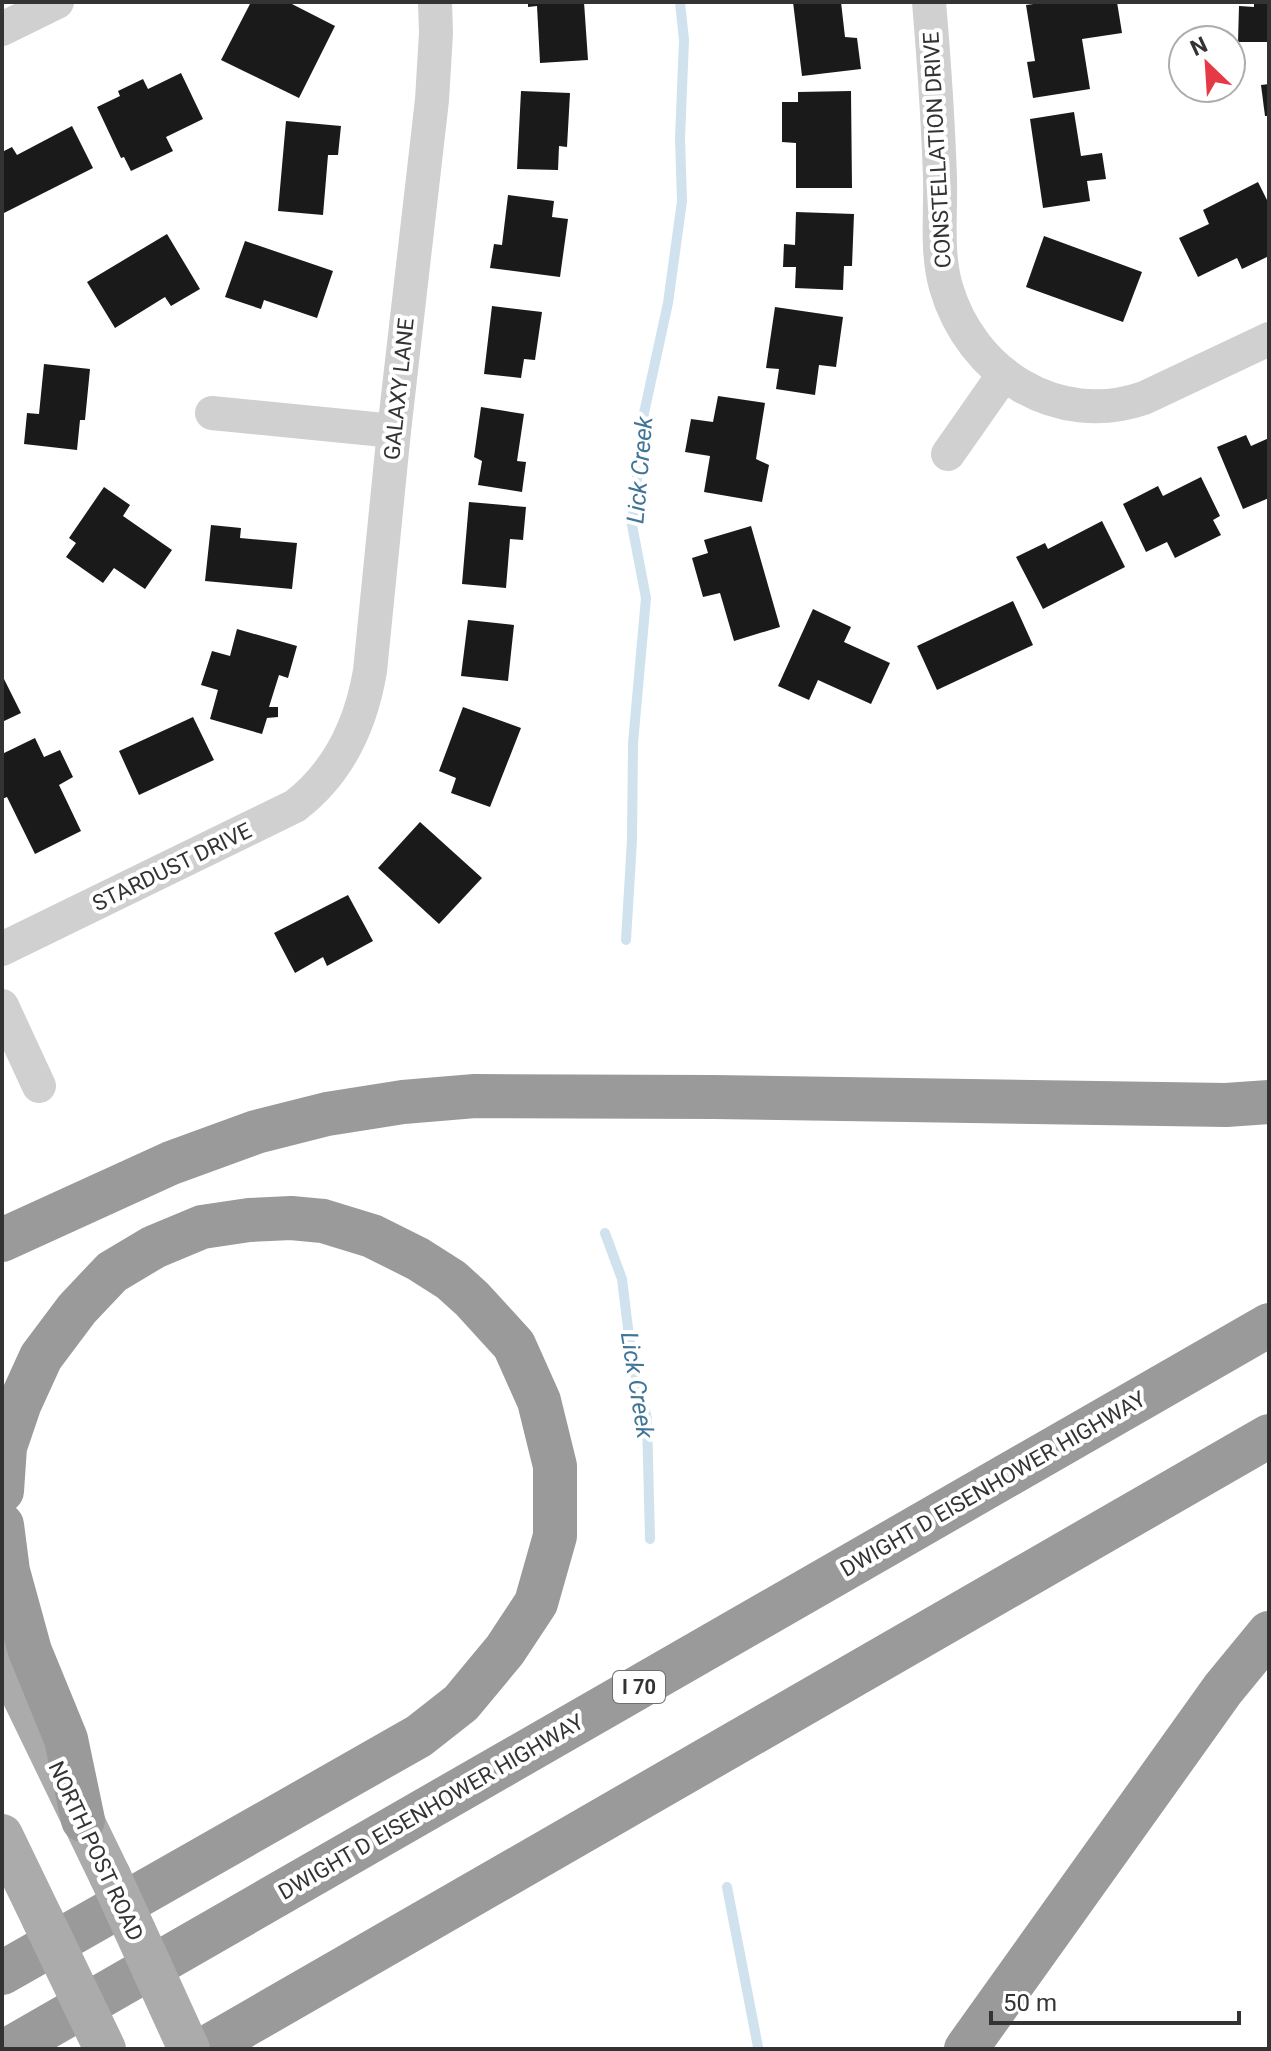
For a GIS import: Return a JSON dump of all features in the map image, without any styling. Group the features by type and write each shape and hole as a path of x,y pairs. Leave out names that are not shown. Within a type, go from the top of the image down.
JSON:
{"highway":[{"path":"2,1240 171,1163 256,1132 327,1114 426,1100 494,1096 1226,1105 1269,1102"},
{"path":"2,1229 50,1218"},
{"path":"2,1491 5,1447 20,1403 41,1357 77,1309 112,1272 154,1247 202,1227 291,1218 323,1221 372,1236 418,1259 451,1280 472,1299 514,1345 539,1401 555,1466 555,1536 536,1603 505,1650 461,1703 419,1736 2,1973"},
{"name":"DWIGHT D EISENHOWER HIGHWAY","path":"9,2049 1269,1325"},
{"path":"204,2049 1269,1436"},
{"path":"2,1525 8,1571 30,1651 66,1739 83,1820"},
{"path":"966,2049 1223,1689 1269,1633"}],"main road":[{"name":"NORTH POST ROAD","path":"2,1653 110,1876 189,2049"},
{"path":"2,1835 105,2049"}],"street":[{"path":"2,29 57,2"},
{"name":"GALAXY LANE","path":"331,769 354,729 368,683 432,100 435,2"},
{"name":"CONSTELLATION DRIVE","path":"929,2 938,106 940,257 951,301 971,339 1004,374"},
{"path":"948,454 1004,374 1029,391 1056,402 1070,405 1123,404 1144,398 1269,339"},
{"path":"212,413 394,431"},
{"name":"STARDUST DRIVE","path":"2,949 281,814 301,802 331,769"},
{"path":"2,1006 39,1086"}],"building":[{"path":"251,2 288,2 335,26 299,98 221,60"},
{"path":"528,2 584,2 588,60 540,63 537,6 528,7"},
{"path":"793,2 841,2 845,37 857,38 861,69 802,76"},
{"path":"1117,2 1122,33 1082,39 1090,89 1033,98 1027,62 1035,61 1026,5"},
{"path":"1254,2 1269,2 1269,42 1247,42 1247,24 1238,24 1239,6 1254,7"},
{"path":"181,73 203,119 166,137 173,151 131,171 124,157 121,158 97,107 120,96 118,91 143,79 148,89"},
{"path":"1269,84 1269,116 1265,116 1261,85"},
{"path":"521,91 570,93 567,147 559,146 558,170 517,169"},
{"path":"851,91 852,188 796,188 796,143 782,142 782,102 798,102 798,92"},
{"path":"1074,112 1081,156 1102,153 1106,179 1087,181 1090,201 1043,208 1030,119"},
{"path":"286,121 341,126 338,155 328,155 323,215 278,211"},
{"path":"72,126 93,168 2,214 2,152 12,147 17,155"},
{"path":"1258,182 1269,204 1269,256 1242,269 1237,258 1198,277 1179,238 1209,224 1203,210"},
{"path":"508,195 554,201 552,217 568,219 560,277 490,268 494,244 502,245"},
{"path":"796,212 854,214 852,266 844,266 843,290 795,288 796,267 783,267 784,244 795,245"},
{"path":"167,234 200,289 171,306 165,297 115,328 87,282"},
{"path":"1044,236 1142,272 1123,322 1026,287"},
{"path":"245,241 333,271 317,318 264,300 261,309 225,297"},
{"path":"492,306 542,312 535,360 524,359 521,378 484,374"},
{"path":"775,307 843,317 836,367 819,365 815,395 776,389 779,369 766,368"},
{"path":"44,364 90,369 85,420 80,420 77,450 24,444 27,413 39,414"},
{"path":"718,396 765,403 756,459 769,465 762,502 704,492 710,456 685,452 691,419 713,422"},
{"path":"481,407 524,414 517,461 526,462 522,492 478,485 482,461 474,457"},
{"path":"1246,435 1251,446 1269,438 1269,498 1243,509 1217,447"},
{"path":"1201,477 1220,516 1213,520 1221,535 1175,558 1167,542 1146,552 1123,504 1158,486 1163,496"},
{"path":"104,487 130,505 123,516 172,550 145,589 114,568 103,583 66,557 76,543 69,538"},
{"path":"469,502 526,507 523,540 510,539 506,588 462,584"},
{"path":"1102,521 1125,567 1043,609 1016,557 1045,543 1048,549"},
{"path":"211,525 241,528 240,538 297,543 292,589 205,581"},
{"path":"751,526 780,627 734,641 720,593 703,597 692,558 708,553 704,540"},
{"path":"1013,601 1033,645 937,690 917,646"},
{"path":"813,609 851,627 844,642 890,663 871,704 818,680 809,700 778,686"},
{"path":"468,620 514,625 508,681 461,676"},
{"path":"237,629 297,646 288,678 279,675 269,707 278,707 278,717 267,718 262,734 210,719 218,690 201,685 212,651 230,656"},
{"path":"2,675 21,713 2,722"},
{"path":"463,707 521,728 490,807 451,793 456,778 439,771"},
{"path":"193,717 214,760 139,795 119,751"},
{"path":"35,738 44,757 60,750 73,777 59,785 81,831 35,854 7,797 2,799 2,754"},
{"path":"420,822 482,878 439,924 378,868"},
{"path":"348,895 373,941 327,966 323,957 295,973 274,933"}],"waterway":[{"name":"Lick Creek","path":"626,940 632,840 633,743 646,598 632,525 644,413 668,303 682,201 680,138 684,40 680,2"},
{"name":"Lick Creek","path":"605,1233 622,1279 632,1361 647,1419 650,1539"},
{"name":"Lick Creek","path":"727,1887 758,2047"}]}
